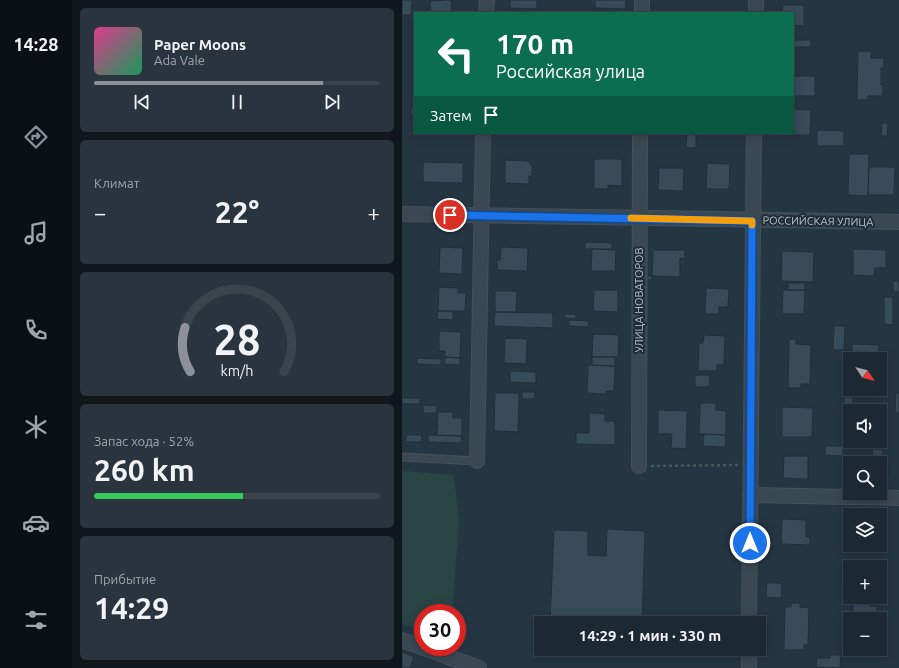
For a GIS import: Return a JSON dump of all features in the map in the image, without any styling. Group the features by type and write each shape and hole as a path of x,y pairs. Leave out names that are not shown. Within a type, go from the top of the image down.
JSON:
{"street":[{"path":"486,12 487,0"},
{"path":"642,0 642,12"},
{"path":"756,0 756,12"},
{"path":"477,461 483,134"},
{"name":"УЛИЦА НОВАТОРОВ","path":"639,466 638,218 640,134"},
{"path":"749,616 754,134"},
{"name":"РОССИЙСКАЯ УЛИЦА","path":"402,214 752,221 899,222"},
{"path":"750,495 899,498"},
{"path":"402,640 479,668"},
{"path":"749,656 749,668"}],"lane":[{"path":"402,457 477,461"}],"path":[{"path":"639,466 750,465"}],"green space":[{"path":"402,471 454,475 459,521 453,604 414,604 414,627 402,624"}],"building":[{"path":"402,0 412,0 411,15 402,15"},
{"path":"451,0 452,12 431,12 430,1"},
{"path":"510,0 537,0 537,9 510,8"},
{"path":"595,0 626,0 625,9 595,8"},
{"path":"783,5 804,5 804,26 794,25 794,12 782,12"},
{"path":"794,40 811,40 811,47 794,47"},
{"path":"858,51 871,51 871,58 884,58 884,68 881,68 881,85 883,85 883,96 868,96 868,100 857,100"},
{"path":"794,76 815,76 815,96 794,96"},
{"path":"411,108 414,108 414,115 411,115"},
{"path":"794,109 811,110 810,135 782,135 794,134"},
{"path":"882,123 888,123 887,136 881,136"},
{"path":"817,130 844,131 844,146 817,146"},
{"path":"687,134 696,134 696,148 686,147"},
{"path":"849,154 869,154 868,196 848,195"},
{"path":"594,159 622,159 622,186 608,185 608,189 594,189"},
{"path":"505,160 529,161 530,164 532,164 532,176 529,176 529,184 505,183"},
{"path":"423,162 463,163 463,183 423,182"},
{"path":"707,163 730,164 729,189 706,189"},
{"path":"869,167 895,167 894,195 868,195"},
{"path":"659,168 684,168 683,191 658,190"},
{"path":"585,242 612,243 612,249 585,249"},
{"path":"440,247 463,248 462,274 439,273"},
{"path":"501,247 528,248 527,271 497,270 497,260 500,260"},
{"path":"592,249 616,250 615,271 591,271"},
{"path":"853,249 886,250 886,268 875,268 874,276 853,275"},
{"path":"653,250 685,250 685,259 680,258 680,277 652,276"},
{"path":"782,251 814,252 813,282 781,281"},
{"path":"647,276 652,276 652,280 647,280"},
{"path":"893,281 899,281 899,292 893,292"},
{"path":"788,283 805,283 805,290 788,290"},
{"path":"439,287 458,288 458,293 466,293 465,311 438,311"},
{"path":"706,288 729,289 728,307 719,307 719,314 705,314"},
{"path":"594,290 618,290 618,312 593,311"},
{"path":"783,290 805,290 804,314 782,314"},
{"path":"495,291 517,291 516,312 495,312"},
{"path":"884,297 893,297 893,325 884,324"},
{"path":"438,311 453,311 453,320 437,319"},
{"path":"495,312 553,313 553,328 494,326"},
{"path":"565,314 576,314 576,319 565,318"},
{"path":"569,320 589,321 588,327 569,326"},
{"path":"834,326 845,326 844,350 833,350"},
{"path":"439,331 461,332 460,358 445,357 445,351 439,351"},
{"path":"593,334 619,335 618,357 592,357"},
{"path":"704,335 725,336 724,365 717,365 717,371 698,371 699,343 703,343"},
{"path":"505,338 527,339 526,364 504,363"},
{"path":"789,339 796,339 796,344 811,345 810,384 801,384 801,388 788,388"},
{"path":"852,344 879,345 879,352 852,352"},
{"path":"445,357 460,358 460,365 444,364"},
{"path":"592,357 615,357 615,366 592,365"},
{"path":"417,358 441,359 441,365 417,364"},
{"path":"588,365 615,366 614,391 606,391 606,394 587,393"},
{"path":"510,371 536,372 536,383 510,382"},
{"path":"695,375 710,375 709,387 695,387"},
{"path":"522,392 535,392 534,399 522,399"},
{"path":"495,393 519,393 518,432 494,431"},
{"path":"896,393 899,393 899,413 895,413"},
{"path":"844,397 853,397 853,404 844,404"},
{"path":"402,398 420,398 420,404 402,404"},
{"path":"700,403 716,403 716,410 726,411 726,435 699,434"},
{"path":"423,405 437,406 436,413 423,413"},
{"path":"782,407 813,408 812,437 782,437"},
{"path":"658,410 687,411 686,449 671,448 672,434 658,434"},
{"path":"438,412 453,412 453,418 462,418 462,436 437,435"},
{"path":"589,413 605,414 605,421 615,421 615,445 576,444 576,433 589,433"},
{"path":"704,434 726,435 725,447 703,446"},
{"path":"406,435 422,435 421,442 406,442"},
{"path":"428,435 462,436 461,443 428,442"},
{"path":"825,446 843,446 843,456 825,455"},
{"path":"873,449 883,449 883,456 872,456"},
{"path":"784,456 808,456 808,479 783,478"},
{"path":"887,465 889,465 888,478"},
{"path":"782,519 806,520 806,537 810,537 810,545 781,544"},
{"path":"607,529 645,531 642,616 550,616 554,530 588,531 588,555 606,556"},
{"path":"843,566 843,582 842,582"},
{"path":"767,583 782,583 781,598 766,597"},
{"path":"791,603 800,603 800,607 809,608 808,645 804,645 804,650 784,650 785,607 791,607"},
{"path":"853,604 870,604 870,606 877,606 877,612 852,612"},
{"path":"402,652 414,657 410,668 402,668"},
{"path":"830,655 841,655 840,668 816,667 817,658 830,658"}],"slow traffic":[{"path":"631,218 752,221 752,225"}],"route":[{"path":"450,215 752,221 750,543"}]}
